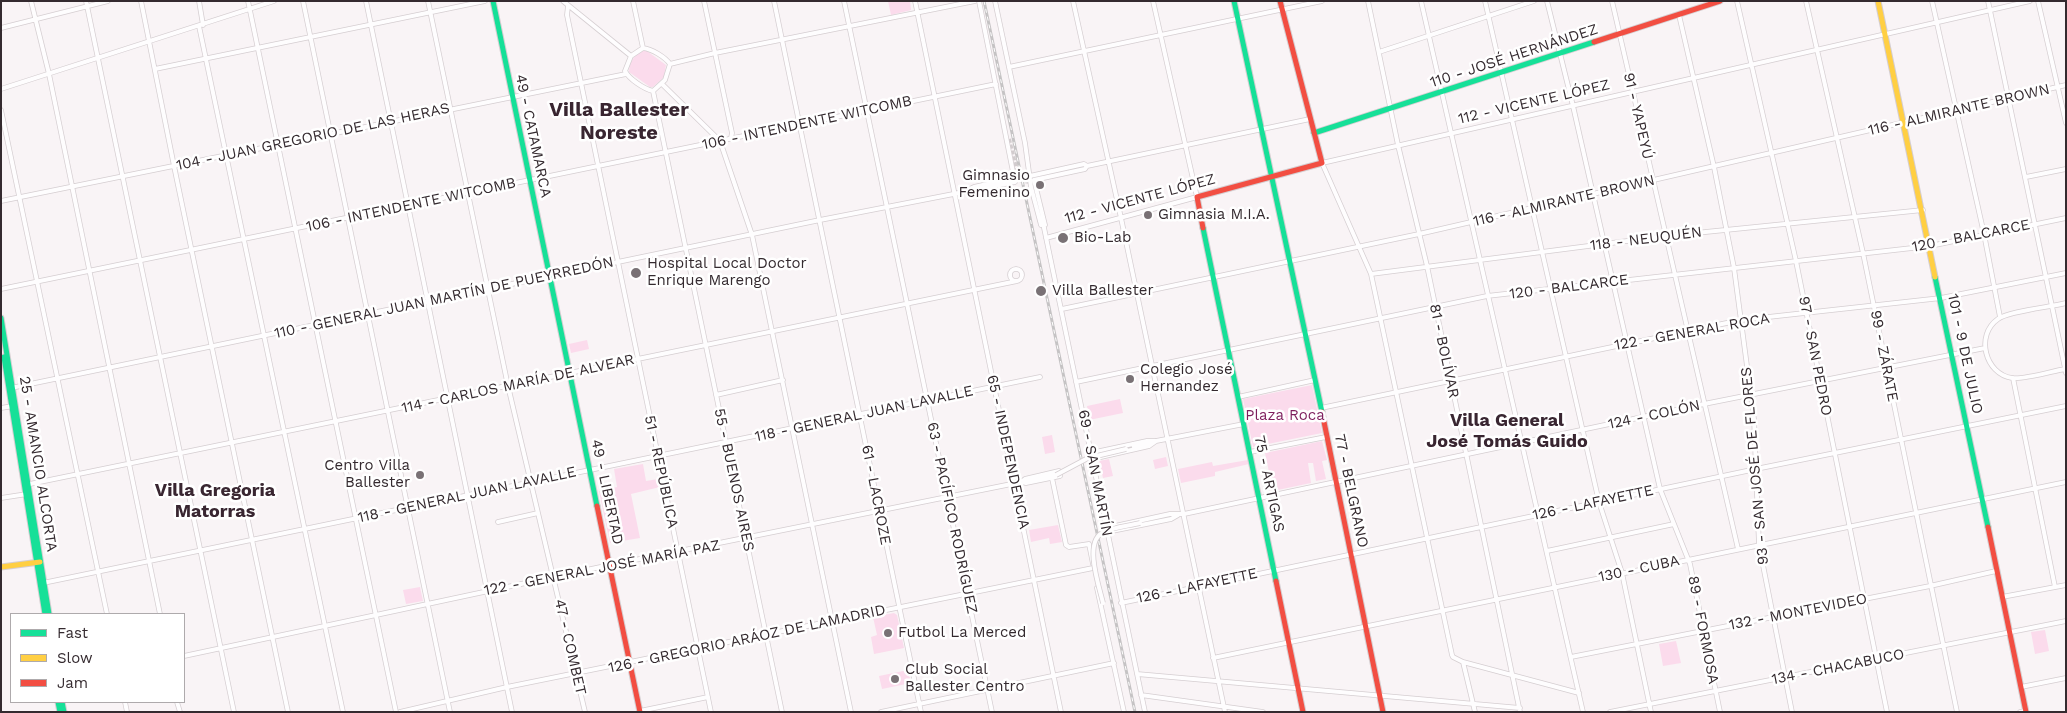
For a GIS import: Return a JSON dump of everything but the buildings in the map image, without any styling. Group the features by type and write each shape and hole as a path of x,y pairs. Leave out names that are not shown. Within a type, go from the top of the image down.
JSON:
{"street":[{"path":"31,1 48,74 160,613"},
{"path":"86,1 234,712"},
{"path":"1,28 108,1"},
{"path":"142,1 174,166 288,712"},
{"path":"199,1 201,25 226,155 303,529 343,712"},
{"path":"248,1 396,712"},
{"path":"1,89 99,59 274,1"},
{"path":"302,1 450,712"},
{"path":"366,1 512,712"},
{"name":"47 - COMBET","path":"428,1 508,386 585,712"},
{"path":"155,70 310,36 485,1"},
{"name":"49 - CATAMARCA","path":"492,1 550,276"},
{"path":"563,1 631,56"},
{"path":"634,1 643,48"},
{"path":"704,1 732,133 731,138"},
{"name":"61 - LACROZE","path":"774,1 921,712"},
{"name":"63 - PACÍFICO RODRÍGUEZ","path":"844,1 992,712"},
{"name":"65 - INDEPENDENCIA","path":"915,1 1061,712"},
{"path":"670,64 715,53 975,1"},
{"path":"979,1 1009,139"},
{"name":"69 - SAN MARTÍN","path":"995,1 1025,143 1030,176 1042,228 1046,236"},
{"path":"1073,1 1121,218 1225,712"},
{"name":"75 - ARTIGAS","path":"1153,1 1197,197 1303,712"},
{"name":"77 - BELGRANO","path":"1234,1 1321,408 1383,712"},
{"path":"1280,1 1322,162 1371,274 1441,610 1453,658 1578,693"},
{"path":"1009,67 1322,1"},
{"name":"81 - BOLÍVAR","path":"1368,1 1398,145 1427,266 1480,527 1520,710"},
{"path":"1421,1 1583,712"},
{"path":"1485,1 1510,120 1599,502 1622,573 1651,712"},
{"path":"1379,52 1534,1"},
{"name":"89 - FORMOSA","path":"1547,1 1573,106 1660,489 1689,559 1720,712"},
{"name":"91 - YAPEYÚ","path":"1612,1 1738,549"},
{"name":"110 - JOSÉ HERNÁNDEZ","path":"1314,133 1501,74 1679,15 1709,3 1720,1"},
{"name":"97 - SAN PEDRO","path":"1737,1 1796,261 1887,712"},
{"name":"99 - ZÁRATE","path":"1806,1 1863,253 1956,712"},
{"name":"101 - 9 DE JULIO","path":"1878,1 2026,712"},
{"path":"1932,1 1984,234 2000,318"},
{"path":"1988,1 2026,177 2035,224 2053,306 2066,370 2013,378 1995,369 1984,348 1989,330 2000,318 2053,306 2066,304"},
{"name":"112 - VICENTE LÓPEZ","path":"1046,236 1121,218 1322,162 2030,1"},
{"path":"2038,1 2066,123"},
{"name":"51 - REPÚBLICA","path":"568,6 567,15 597,166 711,712"},
{"name":"93 - SAN JOSÉ DE FLORES","path":"1679,15 1728,229 1754,419 1758,545 1792,712"},
{"path":"643,48 648,48 670,64 662,84 653,91 648,90 626,74 626,68 631,56 643,48"},
{"name":"104 - JUAN GREGORIO DE LAS HERAS","path":"1,201 626,74"},
{"path":"662,84 720,141 752,235 851,712"},
{"name":"106 - INTENDENTE WITCOMB","path":"1,289 996,84"},
{"name":"116 - ALMIRANTE BROWN","path":"1062,309 1532,209 2066,85"},
{"name":"55 - BUENOS AIRES","path":"653,91 782,712"},
{"path":"1,110 107,613"},
{"name":"110 - GENERAL JUAN MARTÍN DE PUEYRREDÓN","path":"10,388 887,206 968,190 974,191 1015,180 1002,111"},
{"path":"1030,176 1084,164 1088,166 1310,119"},
{"name":"69 - SAN MARTÍN","path":"1088,166 1085,169 1034,180 1145,712"},
{"path":"2026,177 2066,169"},
{"name":"118 - NEUQUÉN","path":"1371,274 1666,236 1922,210"},
{"name":"120 - BALCARCE","path":"1076,382 1487,296 1930,246 2066,218"},
{"name":"69 - SAN MARTÍN","path":"1042,222 1046,236"},
{"name":"114 - CARLOS MARÍA DE ALVEAR","path":"26,485 974,290 1011,280 1017,281 1023,276 1020,269 1015,268 1012,270 1011,280"},
{"name":"122 - GENERAL ROCA","path":"1321,408 1741,320 1941,298 2066,273"},
{"name":"49 - LIBERTAD","path":"550,276 640,712"},
{"path":"1,318 2,339 49,613"},
{"name":"124 - COLÓN","path":"1106,530 1170,514 1184,514 1704,404 1984,348"},
{"name":"118 - GENERAL JUAN LAVALLE","path":"43,583 1040,377"},
{"path":"2013,378 2055,587"},
{"path":"716,395 783,380"},
{"path":"1238,397 1315,380"},
{"path":"1,408 13,406"},
{"name":"126 - LAFAYETTE","path":"1121,603 1660,489 2066,406"},
{"path":"1091,453 1244,424"},
{"path":"1250,452 1326,437"},
{"path":"1092,459 1149,446 1156,441"},
{"name":"122 - GENERAL JOSÉ MARÍA PAZ","path":"185,656 554,577 746,539 1014,482 1054,476 1088,458 1156,441"},
{"path":"1054,476 1066,545 1069,547 1089,544 1103,616 1107,626"},
{"name":"130 - CUBA","path":"1213,658 2066,482"},
{"path":"1,498 28,493"},
{"path":"498,522 538,513"},
{"path":"1124,712 1092,552 1095,540 1106,531 1178,515"},
{"path":"1547,551 1674,524"},
{"path":"1,568 39,562"},
{"name":"126 - GREGORIO ARÁOZ DE LAMADRID","path":"400,712 507,687 1093,568"},
{"name":"132 - MONTEVIDEO","path":"1571,656 1930,586 1996,571"},
{"path":"43,583 45,613"},
{"path":"2001,597 2066,585"},
{"name":"134 - CHACABUCO","path":"1610,712 2066,621"},
{"path":"1463,662 1475,712"},
{"path":"881,712 1114,663"},
{"path":"1137,674 1473,704 1520,710"},
{"path":"2021,687 2066,678"},
{"path":"1141,695 1263,712"},
{"path":"640,712 708,697"},
{"path":"2020,712 2026,712"}],"green space":[{"path":"888,1 910,1 911,10 891,15"},
{"path":"643,51 647,51 666,65 664,77 653,87 650,87 629,72 633,59"},
{"path":"587,340 589,349 571,353 569,344"},
{"name":"Plaza Roca","path":"1312,385 1322,433 1253,447 1243,399"},
{"path":"1120,399 1123,413 1089,420 1087,406"},
{"path":"1052,435 1055,452 1045,454 1042,437"},
{"path":"1322,441 1327,460 1322,461 1326,479 1316,481 1313,463 1308,463 1311,483 1273,491 1265,453"},
{"path":"1166,457 1168,466 1155,469 1153,460"},
{"path":"1109,459 1113,476 1103,478 1099,461"},
{"path":"1248,460 1249,464 1215,472 1215,476 1181,483 1178,469 1212,462 1213,466"},
{"path":"643,464 646,481 658,479 660,487 631,494 640,538 610,543 599,491 617,487 614,469"},
{"path":"1058,525 1062,542 1050,544 1049,538 1031,542 1029,530"},
{"path":"420,587 423,601 406,604 403,590"},
{"name":"Futbol La Merced","path":"894,613 897,615 904,648 874,654 871,637 877,635 873,617"},
{"path":"2045,630 2049,651 2035,654 2031,632"},
{"path":"1676,641 1681,663 1663,666 1659,644"},
{"name":"Club Social Ballester Centro","path":"908,670 911,683 882,689 879,676"}],"tunnel":[{"path":"1009,139 1018,176 1021,178 1031,177"},
{"path":"1051,173 1087,166"},
{"path":"1001,183 1017,180 1031,182 1043,223"}],"railway":[{"path":"984,1 1135,712"}],"traffic: fast":[{"path":"493,1 597,506"},
{"path":"1234,1 1322,412"},
{"path":"1314,133 1594,42"},
{"path":"1203,228 1276,581"},
{"path":"1935,277 1988,527"},
{"path":"1,318 49,613"},
{"path":"4,357 45,613"},
{"path":"58,703 60,712"},
{"path":"62,703 64,712"}],"traffic: slow":[{"path":"1878,1 1935,277"},
{"path":"1,567 40,562"}],"traffic: jam":[{"path":"1203,228 1197,197 1322,163 1280,1"},
{"path":"1594,42 1720,1"},
{"path":"1322,412 1383,712"},
{"path":"597,506 640,712"},
{"path":"1988,527 2026,712"},
{"path":"1276,581 1303,712"}],"place":[{"name":"Gimnasio Femenino","path":"1040,185"},
{"name":"Gimnasia M.I.A.","path":"1148,215"},
{"name":"Bio-Lab","path":"1063,238"},
{"name":"Hospital Local Doctor Enrique Marengo","path":"636,273"},
{"name":"Villa Ballester","path":"1041,291"},
{"name":"Colegio José Hernandez","path":"1130,379"},
{"name":"Centro Villa Ballester","path":"420,475"},
{"name":"Futbol La Merced","path":"888,633"},
{"name":"Club Social Ballester Centro","path":"895,679"}],"district":[{"name":"Villa Ballester Noreste","path":"619,122"},
{"name":"Villa General José Tomás Guido","path":"1507,431"},
{"name":"Villa Gregoria Matorras","path":"215,501"}]}
